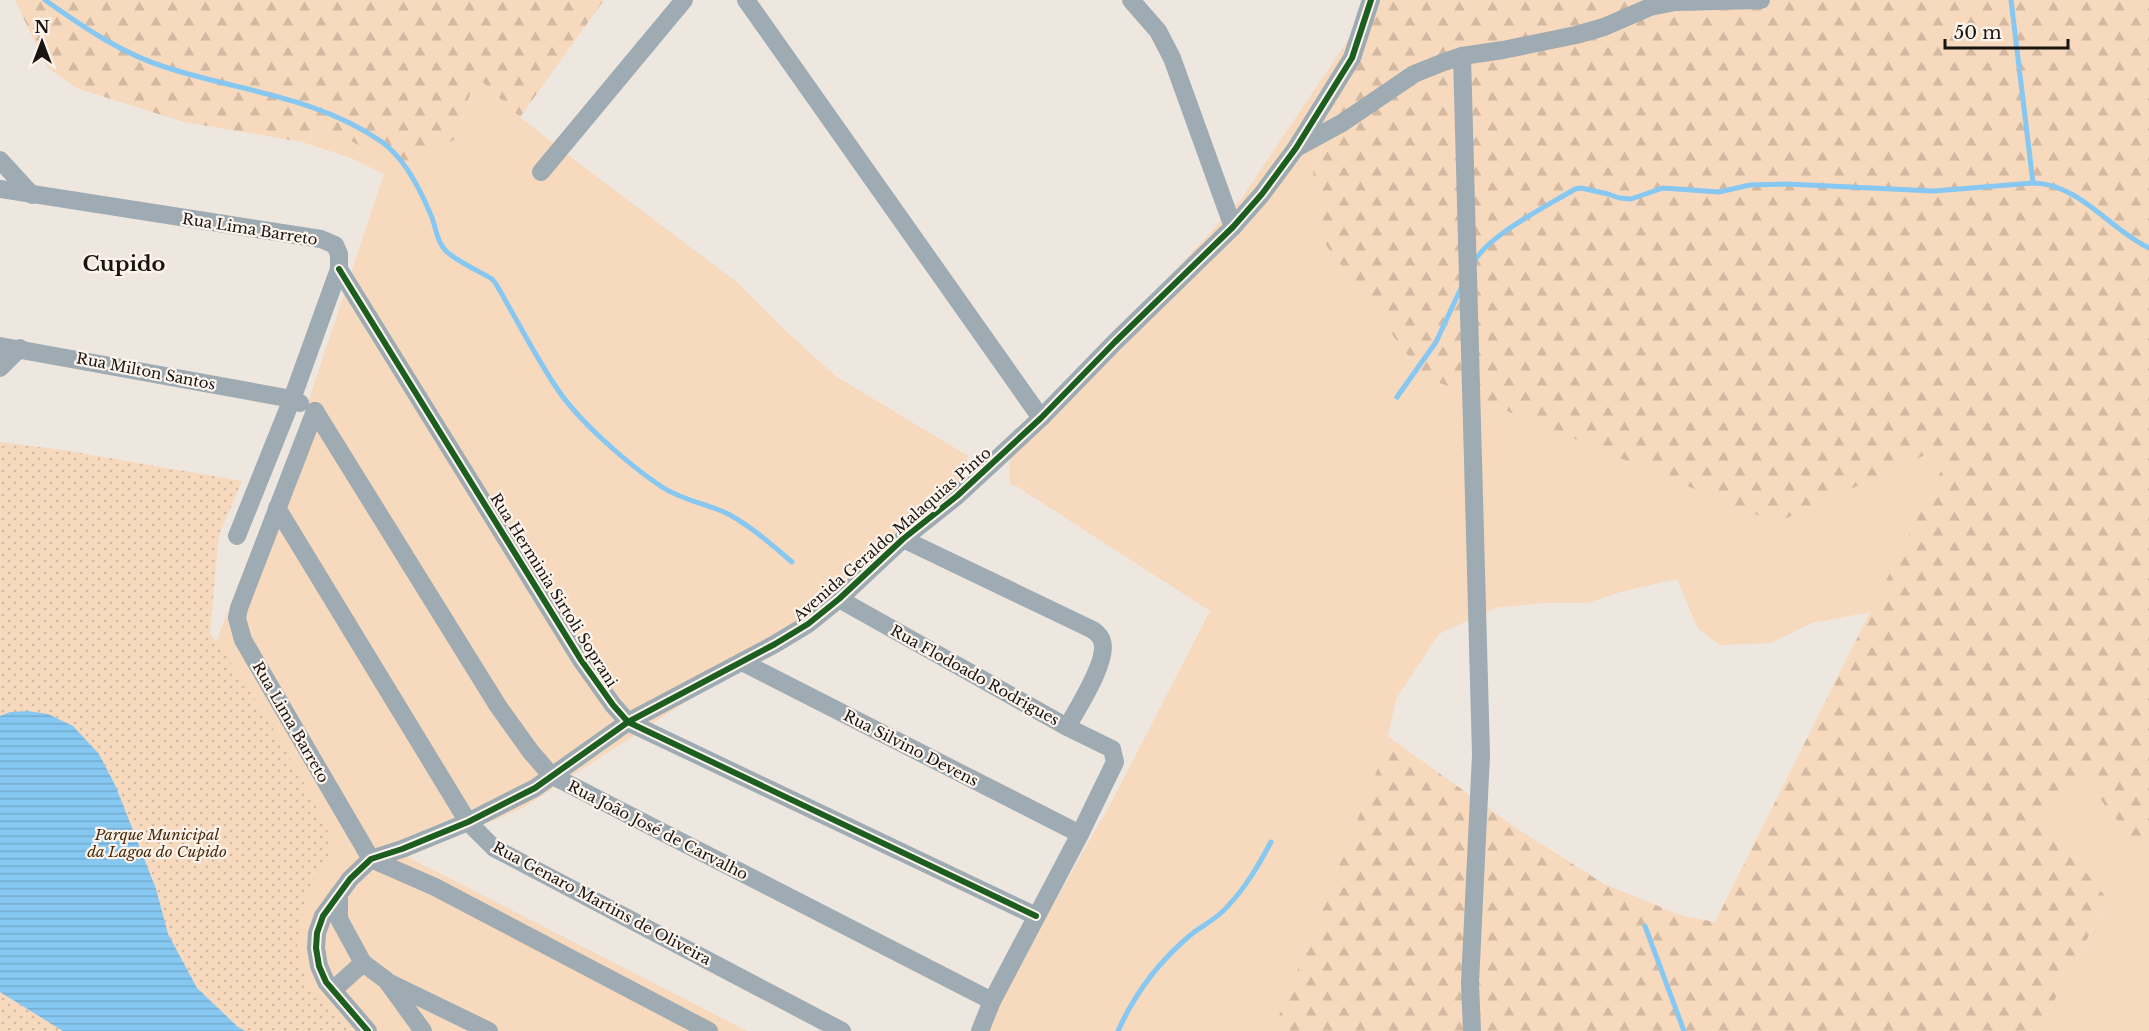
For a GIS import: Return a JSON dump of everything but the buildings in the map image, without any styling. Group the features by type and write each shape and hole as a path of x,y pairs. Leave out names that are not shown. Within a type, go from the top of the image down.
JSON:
{"street":[{"path":"541,172 684,0"},
{"path":"746,0 1041,418"},
{"path":"1131,0 1158,31 1172,58 1233,227"},
{"name":"Avenida Geraldo Malaquias Pinto","path":"368,1031 326,982 319,966 317,933 323,916 350,879 371,859 468,822 535,788 628,722 742,662 808,624 839,599 903,539 957,496 1041,418 1233,227 1262,194 1296,148 1352,58 1371,0"},
{"path":"1296,148 1342,123 1414,74 1462,56 1576,35 1604,27 1650,7 1675,2 1761,0"},
{"path":"1462,56 1480,755 1470,983 1472,1031"},
{"path":"0,160 32,195"},
{"name":"Rua Lima Barreto","path":"0,189 321,239 335,245 339,254 339,269"},
{"path":"237,536 292,399 339,269"},
{"name":"Rua Herminia Sirtoli Soprani","path":"339,269 582,660 613,705 628,722 1036,916"},
{"name":"Rua Milton Santos","path":"0,346 292,399 315,411"},
{"path":"0,368 20,348"},
{"name":"Rua Lima Barreto","path":"315,411 239,608 238,628 371,859"},
{"name":"Rua João José de Carvalho","path":"315,411 498,706 531,752 551,775 992,1000"},
{"name":"Rua Genaro Martins de Oliveira","path":"277,508 468,822 495,848 842,1031"},
{"path":"903,539 1094,630 1102,641 1103,658 1067,727"},
{"name":"Rua Flodoado Rodrigues","path":"839,599 1067,727 1113,749 1115,762 1080,834"},
{"name":"Rua Silvino Devens","path":"742,662 1080,834"},
{"path":"980,1031 992,1000 1080,834"},
{"path":"371,859 435,887 685,1026 709,1031"},
{"path":"339,894 339,919 363,963 386,980 488,1031"},
{"path":"333,990 363,963"},
{"path":"386,980 423,1031"}],"green space":[{"path":"15,0 604,0 520,117 476,76 455,139 406,169 327,129 302,142 184,122 76,88 47,67"},
{"path":"1374,0 2149,0 2149,839 2144,854 2085,780 2041,816 2108,900 2038,1031 1273,1031 1390,738 1516,828 1604,884 1683,916 1715,922 1956,441 1776,523 1423,376 1320,237 1313,170 1364,47"},
{"path":"1368,10 1364,47 1313,169 1320,237 1423,376 1776,523 1957,440 1871,612 1812,623 1771,643 1720,645 1698,629 1677,579 1624,591 1588,603 1542,603 1495,608 1439,634 1396,699 1388,736 1390,738 1273,1031 981,1031 1112,801 1210,611 1016,486 1010,485 1010,463 1013,449 1020,437 1241,199"},
{"path":"476,76 520,117 568,155 738,283 789,334 837,377 968,456 958,500 712,685 523,808 408,857 747,1031 245,1031 137,844 300,427 384,174 351,158 302,142 327,129 406,169 455,139"},
{"name":"Parque Municipal da Lagoa do Cupido","path":"0,442 63,450 242,481 219,535 210,633 277,736 334,845 306,893 297,947 309,986 348,1031 0,1031"},
{"path":"2085,780 2144,853 2149,839 2149,1031 2038,1031 2108,901 2040,816"}],"water":[{"path":"28,711 48,714 73,726 99,754 116,787 156,889 168,934 197,988 245,1031 63,1031 0,992 0,716 10,712"}],"waterway":[{"path":"45,0 89,30 136,56 195,76 305,105 357,127 382,142 397,156 416,184 443,247 456,258 492,279 556,387 577,414 620,455 662,487 679,496 730,515 792,562"},
{"path":"2011,0 2033,183"},
{"path":"1474,262 1481,252 1505,231 1575,189 1581,188 1631,199 1663,188 1719,192 1750,185 1787,184 1934,191 2033,183 2050,185 2080,199 2134,240 2149,248"},
{"path":"1397,397 1436,342 1462,286"},
{"path":"1118,1031 1131,1005 1156,969 1187,938 1223,912 1251,876 1271,842"},
{"path":"1645,926 1684,1031"}],"cycle path":[{"path":"368,1031 326,982 319,966 316,948 317,933 323,916 350,879 371,859 468,822 535,788 628,722 775,644 808,624 839,599 903,539 957,496 1041,418 1233,227 1262,194 1296,148 1352,58 1371,0"},
{"path":"339,269 581,660 628,722 1036,916"}],"district":[{"name":"Cupido","path":"124,264"}]}
